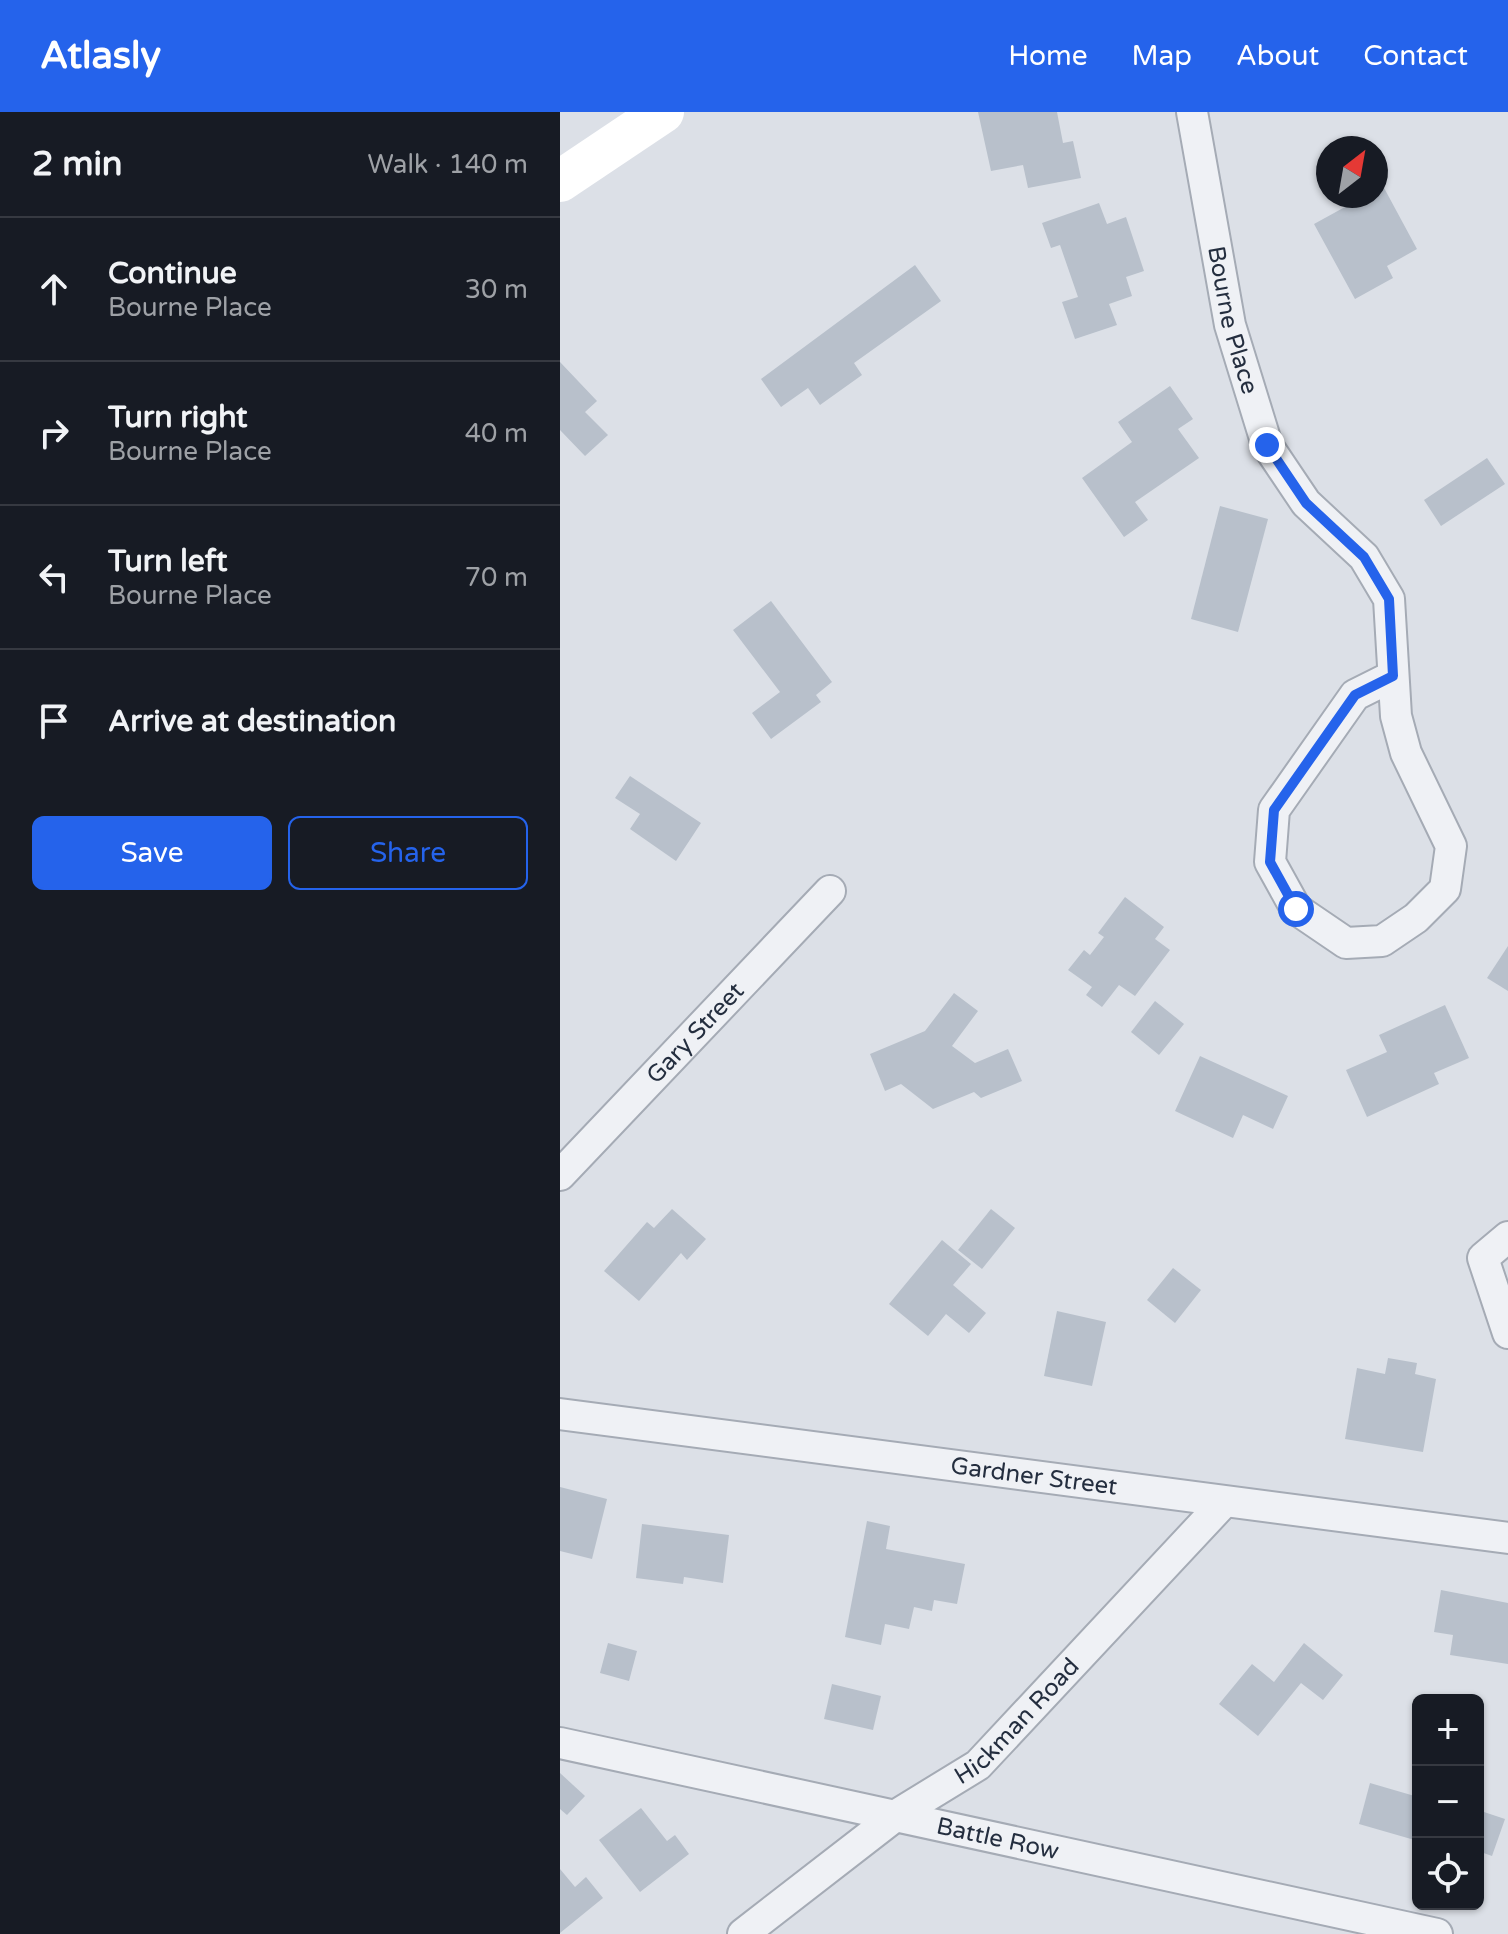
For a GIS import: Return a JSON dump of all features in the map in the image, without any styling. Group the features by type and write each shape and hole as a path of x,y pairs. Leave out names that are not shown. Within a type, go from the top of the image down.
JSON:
{"street":[{"path":"560,181 663,112"},
{"name":"Bourne Place","path":"1192,112 1230,325 1267,445 1306,503 1364,557 1389,599 1396,716 1406,753 1451,846 1445,889 1416,918 1382,941 1346,943 1296,909 1270,862 1274,810 1355,695 1393,676"},
{"name":"Gary Street","path":"560,1175 830,891"},
{"path":"1508,1237 1483,1258 1508,1333"},
{"name":"Gardner Street","path":"560,1414 1508,1538"},
{"name":"Hickman Road","path":"743,1934 898,1814 978,1765 1223,1503"},
{"name":"Battle Row","path":"560,1743 898,1814 1437,1934"}],"building":[{"path":"978,112 1057,112 1063,143 1073,141 1081,178 1028,188 1023,165 991,171"},
{"path":"1388,195 1417,249 1387,266 1393,278 1355,299 1314,224 1343,208 1388,208"},
{"path":"1099,203 1107,224 1126,217 1144,271 1126,277 1132,296 1109,304 1117,325 1075,339 1062,302 1078,297 1060,245 1051,248 1042,223"},
{"path":"915,265 941,301 854,363 862,375 820,405 808,388 781,407 761,379"},
{"path":"560,362 597,401 585,412 608,435 585,456 560,430"},
{"path":"1170,386 1193,419 1178,429 1199,458 1135,502 1148,520 1124,537 1082,478 1132,442 1118,422"},
{"path":"1487,458 1505,484 1441,526 1424,500"},
{"path":"1220,506 1268,519 1238,632 1191,619"},
{"path":"771,601 832,682 816,695 821,702 771,739 752,713 780,692 733,630"},
{"path":"630,776 701,823 676,861 630,829 640,814 615,798"},
{"path":"1125,897 1164,927 1155,939 1170,950 1135,996 1119,985 1102,1007 1086,995 1092,987 1068,970 1084,950 1090,955 1104,937 1098,933"},
{"path":"1508,946 1508,991 1487,978"},
{"path":"954,993 978,1011 952,1046 975,1063 1008,1049 1022,1081 981,1098 974,1092 933,1109 901,1084 885,1091 870,1054 925,1031"},
{"path":"1155,1001 1184,1024 1159,1055 1131,1032"},
{"path":"1445,1005 1469,1058 1434,1073 1439,1084 1367,1117 1346,1070 1387,1052 1379,1035"},
{"path":"1200,1056 1288,1096 1273,1129 1243,1115 1233,1138 1175,1111"},
{"path":"672,1209 706,1239 687,1260 681,1253 639,1301 604,1271 647,1222 654,1228"},
{"path":"991,1209 1015,1228 982,1269 958,1250"},
{"path":"942,1240 971,1264 953,1285 986,1313 969,1333 946,1314 928,1336 889,1304"},
{"path":"1173,1268 1201,1290 1175,1323 1147,1300"},
{"path":"1057,1311 1106,1322 1092,1386 1044,1376"},
{"path":"1388,1358 1417,1363 1415,1374 1436,1379 1423,1452 1345,1439 1357,1368 1385,1374"},
{"path":"560,1487 607,1499 592,1559 560,1551"},
{"path":"867,1521 890,1526 886,1549 965,1564 957,1604 934,1600 932,1611 914,1607 909,1629 885,1624 881,1645 845,1637"},
{"path":"642,1524 729,1535 723,1583 684,1577 683,1584 636,1578"},
{"path":"1441,1590 1508,1603 1508,1664 1450,1655 1453,1635 1434,1632"},
{"path":"608,1643 637,1651 629,1681 600,1673"},
{"path":"1304,1643 1343,1675 1323,1700 1301,1683 1258,1736 1219,1704 1252,1664 1274,1682"},
{"path":"832,1684 881,1696 873,1730 824,1719"},
{"path":"560,1773 585,1796 567,1815 560,1809"},
{"path":"1370,1783 1412,1795 1412,1839 1359,1824"},
{"path":"641,1808 667,1841 675,1835 689,1854 640,1892 599,1840"},
{"path":"1484,1812 1505,1819 1492,1856 1484,1853"},
{"path":"560,1869 575,1887 586,1877 603,1898 560,1933"}],"route":[{"path":"1267,445 1306,503 1364,557 1389,599 1393,676 1355,695 1274,810 1270,862 1296,909"}]}
